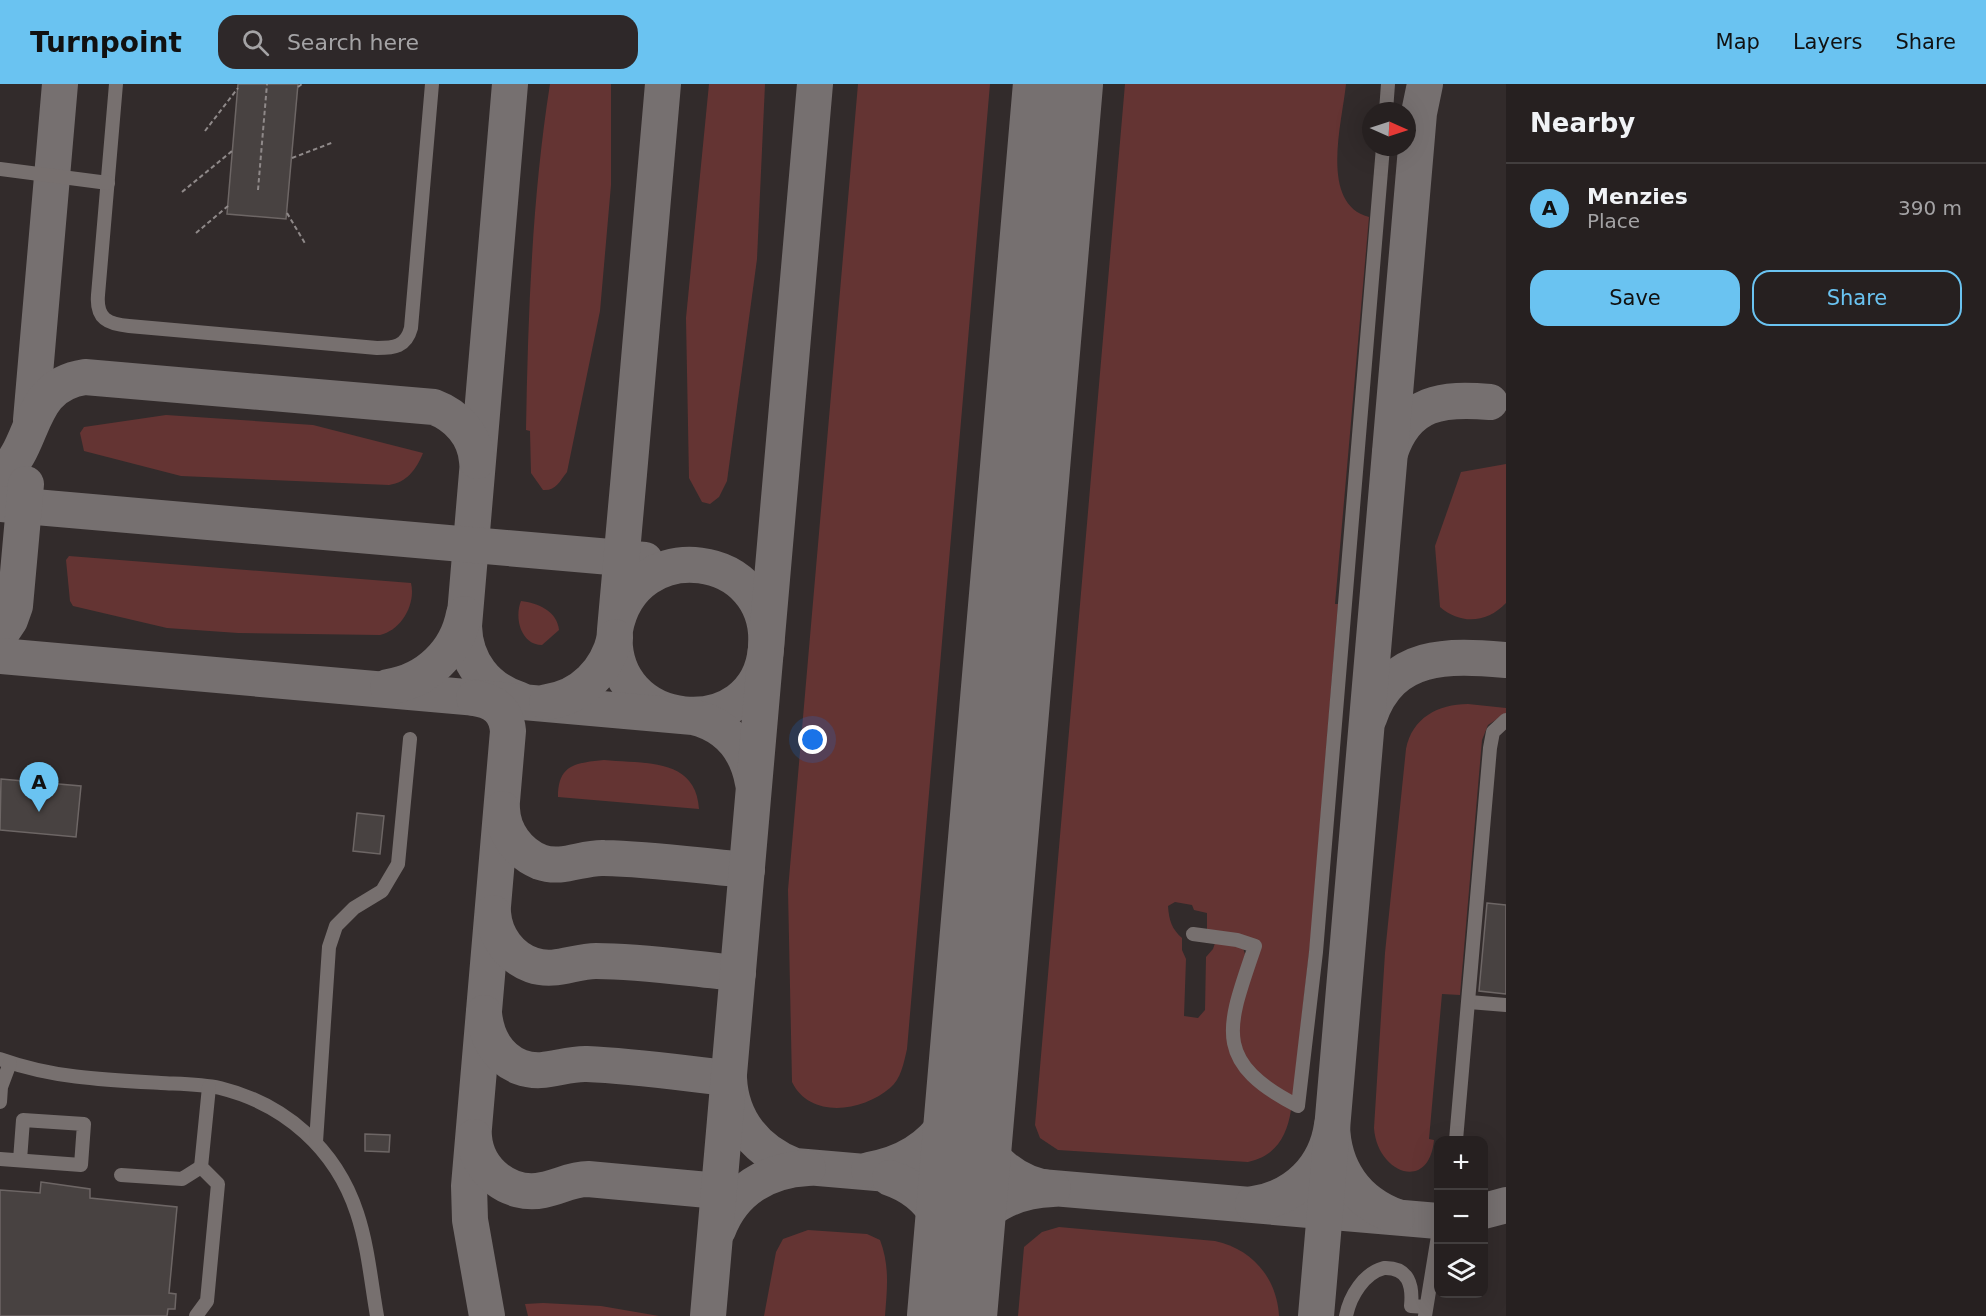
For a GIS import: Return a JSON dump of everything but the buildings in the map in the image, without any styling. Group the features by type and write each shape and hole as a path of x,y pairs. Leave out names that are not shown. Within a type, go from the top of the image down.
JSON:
{"street":[{"path":"116,84 97,304 102,318 107,322 377,348 398,347 406,339 411,328 432,84"},
{"path":"1387,102 1388,84"},
{"path":"1194,934 1237,940 1255,946 1235,1006 1233,1043 1238,1059 1249,1073 1276,1094 1298,1106 1316,952 1382,156"},
{"path":"0,169 108,183"},
{"path":"1456,1136 1491,739 1497,727 1506,720"},
{"path":"316,1142 329,947 336,927 354,908 382,891 398,864 410,739"},
{"path":"1468,1002 1506,1005"},
{"path":"0,1102 2,1059 65,1077 209,1086 242,1094 273,1108 316,1142 333,1163 357,1213 377,1316"},
{"path":"201,1167 209,1086"},
{"path":"0,1159 81,1165 84,1124 23,1120 20,1160"},
{"path":"121,1175 182,1179 201,1167"},
{"path":"196,1316 207,1301 218,1184 201,1167"},
{"path":"1346,1316 1351,1300 1363,1281 1384,1268 1400,1270 1408,1277 1412,1286 1411,1306 1426,1312 1437,1244"}],"path":[{"path":"258,190 267,84"},
{"path":"298,87 302,84"},
{"path":"205,131 238,88"},
{"path":"292,158 334,141"},
{"path":"182,192 232,151"},
{"path":"196,233 228,206"},
{"path":"287,213 306,245"}],"shaded area":[{"path":"550,84 611,84 611,185 600,311 567,472 554,487 543,490 531,473 530,431 526,430 532,257 539,170"},
{"path":"709,84 765,84 757,259 727,481 719,497 710,504 702,502 689,478 686,318"},
{"path":"858,84 990,84 907,1049 899,1075 890,1088 865,1102 837,1108 811,1102 800,1094 792,1082 788,890"},
{"path":"1125,84 1346,84 1338,140 1339,179 1344,196 1353,209 1369,217 1335,604 1338,604 1311,936 1293,1095 1288,1095 1250,1068 1242,1054 1238,1039 1238,1023 1245,989 1261,943 1207,930 1207,913 1194,910 1192,905 1175,902 1168,906 1172,924 1182,938 1182,950 1186,959 1184,1016 1198,1018 1205,1010 1206,957 1213,949 1216,940 1243,948 1247,960 1231,1050 1291,1110 1287,1128 1278,1144 1266,1155 1248,1162 1058,1150 1040,1138 1035,1125"},
{"path":"166,415 313,425 423,453 406,478 389,485 181,476 84,451 80,433 84,427"},
{"path":"1506,464 1506,603 1491,615 1482,618 1456,617 1440,607 1435,546 1461,472"},
{"path":"69,556 411,583 411,600 400,622 388,632 380,635 238,633 167,628 73,606 70,601 66,560"},
{"path":"521,601 546,609 555,618 559,630 542,645 529,641 524,636 518,615"},
{"path":"1457,705 1506,708 1506,713 1488,725 1482,740 1460,995 1442,994 1429,1139 1434,1140 1430,1157 1423,1167 1414,1171 1403,1171 1393,1166 1384,1156 1377,1144 1374,1128 1385,953 1406,749 1409,738 1420,721 1437,710"},
{"path":"604,760 650,764 678,772 688,780 696,792 699,809 558,797 561,778 570,767 585,762"},
{"path":"1059,1227 1215,1241 1228,1245 1251,1258 1268,1278 1277,1302 1279,1316 1018,1316 1024,1247 1042,1232"},
{"path":"808,1230 867,1234 880,1240 887,1268 885,1316 764,1316 776,1252 783,1239"},
{"path":"525,1304 601,1306 659,1316 528,1316"}],"taxiway":[{"path":"31,420 60,84"},
{"path":"510,84 464,626 468,651 480,672 497,689 520,700"},
{"path":"615,630 627,599 647,578 673,567 700,566 726,573 748,590 763,615 766,648 757,680 738,701 712,713 684,714 657,707 634,690 619,664 615,630 663,84"},
{"path":"708,1316 815,84"},
{"path":"1316,1316 1419,113 1425,84"},
{"path":"0,477 12,464 34,418 52,392 66,383 85,377 434,407 451,416 464,428 473,443 477,461"},
{"path":"1390,453 1397,436 1406,423 1429,406 1457,401 1490,402"},
{"path":"0,635 10,620 15,606 26,484"},
{"path":"0,504 645,560"},
{"path":"388,687 415,678 438,662 455,641 464,614"},
{"path":"547,702 571,695 591,680 606,661 615,637"},
{"path":"0,656 693,717 716,726 734,740 746,759 753,783"},
{"path":"1369,718 1379,696 1392,680 1407,669 1424,662 1443,659 1506,660"},
{"path":"474,698 487,701 498,708 505,717 508,731 469,1186 470,1220 487,1316"},
{"path":"502,809 505,826 513,841 532,858 548,864 557,865 596,858 658,861 747,870"},
{"path":"493,913 494,922 505,945 517,957 540,967 614,961 738,973"},
{"path":"484,1013 487,1030 494,1045 505,1058 520,1067 545,1070 587,1064 729,1078 735,1107 748,1132 769,1152 795,1166 1434,1221"},
{"path":"869,1170 896,1163 917,1152 934,1138 948,1121 965,1079 976,1030"},
{"path":"954,1286 963,1245 978,1220 999,1203 1012,1197 1053,1189 1015,1176 1004,1168 986,1148 975,1122 972,1079"},
{"path":"1253,1204 1283,1195 1306,1178 1316,1167 1323,1154 1332,1125 1337,1156 1350,1182 1359,1193 1382,1211 1397,1217"},
{"path":"474,1137 476,1149 488,1171 497,1179 518,1189 543,1190 576,1180 588,1179 719,1191"},
{"path":"718,1230 733,1204 753,1185 779,1173 808,1168"},
{"path":"890,1178 918,1193 938,1216 948,1243 952,1275"},
{"path":"1488,1210 1506,1205"}],"runway":[{"path":"952,1316 1058,84"}],"place":[{"name":"Menzies","path":"39,812"}]}
